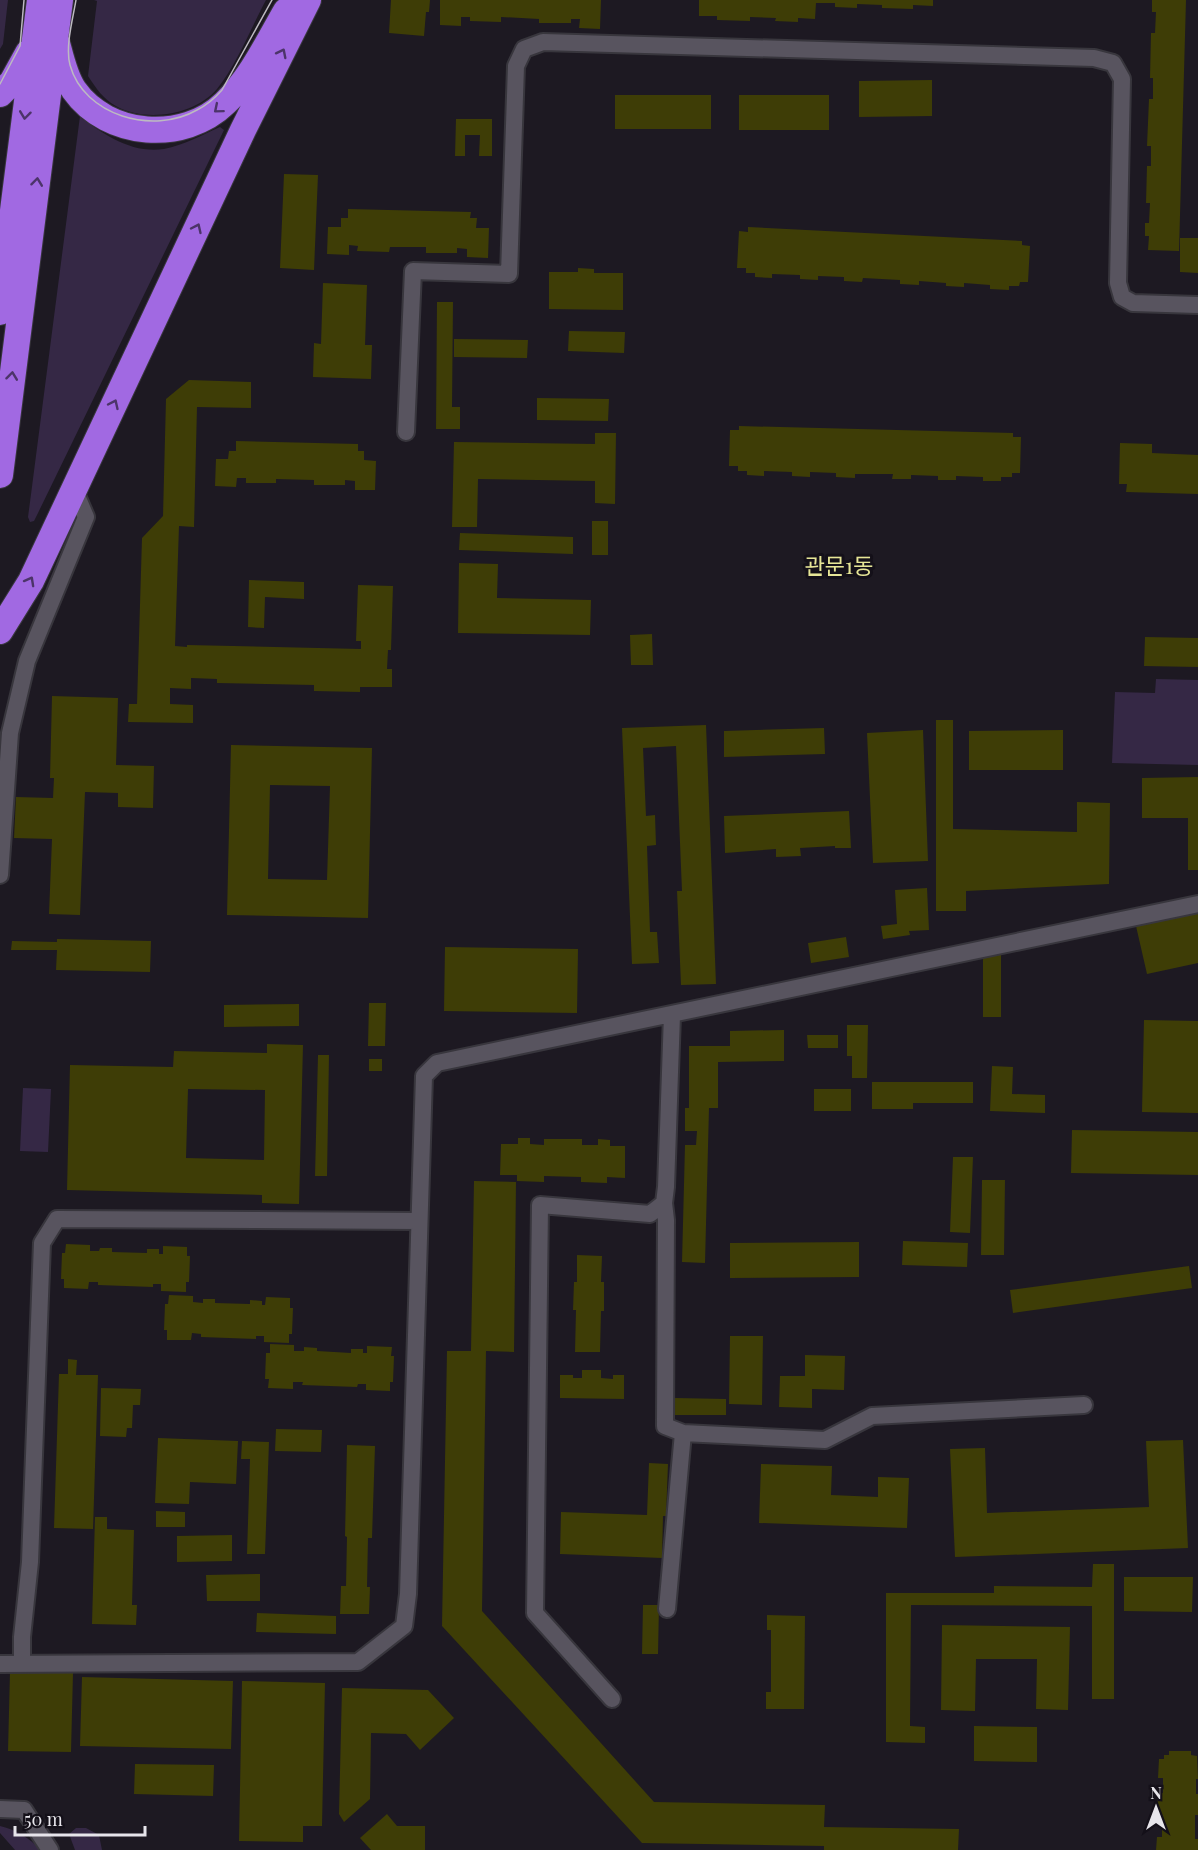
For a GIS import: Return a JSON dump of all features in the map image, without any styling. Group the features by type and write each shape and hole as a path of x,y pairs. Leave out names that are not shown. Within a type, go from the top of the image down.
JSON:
{"highway":[{"path":"0,475 45,37 40,0"},
{"path":"0,312 45,37 60,0"},
{"path":"45,37 73,89 87,106 125,126 142,130 172,128 193,124 207,118 226,103 246,77 291,0"},
{"path":"0,631 31,580 243,130 308,0"},
{"path":"0,94 12,82 45,37"}],"street":[{"path":"406,432 413,271 509,274 516,66 524,50 543,42 1082,57 1113,63 1122,79 1118,283 1122,297 1133,303 1198,305"},
{"path":"0,875 5,732 27,662 86,517 74,489"},
{"path":"0,1664 358,1662 404,1626 408,1594 424,1076 437,1063 1198,904"},
{"path":"672,1015 664,1203 666,1220 665,1426 683,1433 825,1440 872,1416 1084,1405"},
{"path":"612,1699 535,1613 540,1205 650,1214 664,1203"},
{"path":"22,1664 22,1637 30,1562 42,1243 57,1219 419,1221"},
{"path":"667,1609 683,1433"},
{"path":"0,1809 24,1810 50,1850"}],"shaded area":[{"path":"0,0 8,0 3,44 0,49"},
{"path":"94,0 266,0 237,58 217,89 196,105 170,114 155,115 128,111 116,106 104,97 88,76 97,1"},
{"path":"80,116 119,142 141,149 164,149 220,127 224,130 38,513 34,521 30,522 28,517"},
{"path":"1156,679 1198,680 1198,765 1112,763 1115,692 1155,693"},
{"path":"23,1088 51,1089 48,1152 20,1151"},
{"path":"0,1826 22,1835 41,1850 15,1850 0,1833"},
{"path":"76,1828 86,1828 99,1835 102,1850 75,1850 69,1834"}],"building":[{"path":"391,0 430,0 429,12 426,12 424,36 389,33"},
{"path":"440,0 601,0 600,29 579,28 580,19 571,19 571,23 539,23 539,19 501,17 501,22 470,21 470,17 461,17 461,26 440,25"},
{"path":"699,0 933,0 933,6 913,5 913,9 857,4 857,8 835,7 835,3 816,3 815,19 798,18 798,22 750,17 750,21 717,20 717,16 699,16"},
{"path":"1152,0 1186,0 1179,251 1148,250 1149,236 1145,236 1145,223 1149,223 1150,203 1146,203 1147,166 1151,166 1151,146 1147,146 1149,99 1153,99 1153,78 1150,78 1151,33 1155,33 1156,12 1152,12"},
{"path":"932,80 932,116 859,117 859,81"},
{"path":"615,95 711,95 711,129 615,129"},
{"path":"739,95 829,95 829,130 739,130"},
{"path":"456,119 492,119 492,156 479,156 480,135 465,135 465,156 455,156"},
{"path":"284,174 318,175 314,270 280,268"},
{"path":"348,209 471,212 470,218 477,218 476,228 489,228 488,258 467,257 467,249 457,248 457,253 426,253 426,247 390,247 389,252 357,251 358,246 349,245 349,255 327,254 328,227 341,227 341,218 348,218"},
{"path":"748,227 1022,241 1022,245 1030,246 1028,282 1020,282 1019,286 1009,286 1009,290 990,289 990,285 964,283 964,287 919,281 919,285 900,284 900,280 863,278 862,282 844,281 844,277 818,276 818,280 800,279 800,275 772,274 772,278 755,277 755,273 746,273 746,268 737,268 739,231 748,232"},
{"path":"1180,238 1198,238 1198,273 1180,272"},
{"path":"578,268 594,269 594,273 623,273 623,310 549,309 549,272 578,272"},
{"path":"323,283 367,285 365,345 372,345 371,379 313,377 314,343 321,344"},
{"path":"437,302 453,302 452,407 460,407 460,429 436,429"},
{"path":"569,331 625,332 624,353 568,351"},
{"path":"454,339 528,340 527,358 454,357"},
{"path":"189,380 251,382 251,408 197,407 194,527 179,526 175,646 361,649 361,641 356,641 358,585 393,586 391,650 388,650 387,669 392,669 392,687 360,687 360,692 314,691 314,685 217,683 217,679 191,678 191,689 170,688 170,704 193,705 193,723 128,722 129,704 137,704 142,538 163,516 166,399"},
{"path":"537,398 609,399 608,421 537,420"},
{"path":"739,426 1013,433 1013,437 1021,437 1020,473 1012,473 1012,477 1001,477 1001,481 983,481 983,477 956,476 956,480 938,480 938,476 911,475 911,479 892,479 893,474 855,474 855,478 836,477 836,473 810,472 810,477 792,476 792,472 764,471 764,476 747,475 747,471 738,471 738,466 729,466 730,430 739,430"},
{"path":"595,433 616,433 615,504 595,503 595,481 478,479 477,527 452,527 454,442 595,444"},
{"path":"236,441 358,444 358,451 364,451 364,460 376,461 375,490 355,490 355,481 345,480 345,485 314,485 314,480 276,479 276,483 246,483 246,478 237,478 236,487 215,486 216,459 228,459 229,451 236,451"},
{"path":"1120,443 1152,444 1152,453 1198,455 1198,494 1126,492 1127,484 1119,484"},
{"path":"592,521 608,521 608,555 592,555"},
{"path":"460,533 573,537 573,554 459,550"},
{"path":"459,563 498,564 497,598 591,600 590,635 458,633"},
{"path":"249,580 304,582 304,599 265,597 264,628 248,627"},
{"path":"652,634 653,665 631,665 630,635"},
{"path":"1145,637 1198,638 1198,667 1144,666"},
{"path":"52,696 118,698 116,765 154,766 153,808 118,807 118,793 85,792 80,915 49,914 52,839 14,838 16,797 53,798 54,778 50,778"},
{"path":"936,720 953,720 953,829 1077,832 1077,802 1110,803 1109,884 966,891 966,911 936,911"},
{"path":"706,725 716,984 681,985 677,891 682,891 676,746 643,748 646,816 655,815 656,845 647,846 650,932 657,932 659,963 632,964 622,728"},
{"path":"824,728 825,754 724,757 724,731"},
{"path":"923,730 928,861 873,863 867,733"},
{"path":"1063,730 1063,770 969,770 969,731"},
{"path":"231,745 372,748 368,918 227,915","holes":["270,785 330,786 327,880 268,879"]},
{"path":"1198,777 1198,870 1188,870 1188,818 1142,818 1142,778"},
{"path":"849,811 851,848 835,848 835,846 800,848 801,856 776,857 776,849 725,853 724,816"},
{"path":"927,888 929,930 909,931 910,935 883,939 881,926 897,924 895,890"},
{"path":"1198,913 1198,963 1147,974 1136,926"},
{"path":"846,937 849,957 811,963 808,943"},
{"path":"57,939 151,941 150,972 56,970 57,950 11,950 12,941 57,942"},
{"path":"445,947 578,949 577,1013 444,1011"},
{"path":"983,954 1001,954 1001,1017 983,1017"},
{"path":"369,1003 386,1003 385,1046 368,1046"},
{"path":"299,1004 299,1026 224,1027 224,1005"},
{"path":"1144,1020 1198,1021 1198,1113 1142,1112"},
{"path":"847,1025 868,1025 867,1078 852,1078 852,1056 847,1056"},
{"path":"784,1030 784,1061 718,1062 718,1108 709,1108 705,1263 682,1262 685,1145 696,1145 697,1131 685,1131 685,1108 689,1108 689,1046 730,1046 730,1031"},
{"path":"807,1035 838,1035 838,1048 808,1048"},
{"path":"267,1044 303,1045 299,1204 262,1203 262,1195 67,1190 70,1065 173,1067 174,1051 267,1053","holes":["188,1089 265,1090 264,1160 186,1158"]},
{"path":"318,1055 329,1055 327,1176 315,1176"},
{"path":"369,1059 382,1059 382,1071 369,1071"},
{"path":"992,1066 1013,1067 1012,1094 1045,1095 1045,1113 990,1111"},
{"path":"872,1082 973,1082 973,1103 913,1103 913,1109 872,1109"},
{"path":"814,1089 851,1089 851,1111 814,1111"},
{"path":"1072,1130 1198,1132 1198,1175 1071,1173"},
{"path":"518,1138 530,1138 530,1144 544,1145 544,1139 582,1139 582,1145 598,1145 598,1139 610,1140 610,1146 625,1146 625,1178 607,1177 607,1183 581,1182 581,1177 544,1176 544,1182 517,1181 517,1175 500,1175 501,1144 518,1144"},
{"path":"953,1157 973,1157 970,1233 950,1232"},
{"path":"982,1180 1005,1180 1004,1255 981,1255"},
{"path":"474,1181 516,1182 514,1352 486,1351 482,1611 654,1802 825,1805 824,1827 959,1829 958,1850 824,1850 824,1846 642,1843 442,1626 447,1351 471,1351"},
{"path":"903,1241 968,1243 967,1267 902,1265"},
{"path":"859,1242 859,1277 730,1278 730,1243"},
{"path":"66,1244 90,1245 90,1251 112,1248 112,1252 147,1253 147,1249 159,1249 159,1254 163,1254 163,1246 187,1247 187,1256 190,1256 189,1282 186,1282 186,1292 161,1291 161,1284 153,1284 153,1287 98,1285 98,1282 89,1282 88,1289 64,1288 64,1279 61,1279 62,1253 65,1253"},
{"path":"577,1255 602,1256 601,1282 604,1282 604,1311 601,1311 600,1352 575,1352 576,1310 573,1310 574,1282 577,1282"},
{"path":"1189,1266 1192,1288 1013,1313 1010,1290"},
{"path":"169,1295 193,1296 193,1302 203,1303 203,1299 215,1299 215,1303 250,1304 250,1300 262,1301 262,1305 265,1305 266,1297 290,1298 290,1308 293,1308 292,1334 289,1334 289,1343 264,1342 264,1336 256,1336 256,1339 201,1337 201,1334 192,1333 191,1340 167,1340 167,1330 164,1330 165,1304 168,1304"},
{"path":"730,1336 763,1336 762,1405 729,1404"},
{"path":"270,1344 294,1345 294,1351 304,1351 304,1347 317,1348 317,1351 351,1353 351,1349 363,1349 363,1353 367,1353 367,1346 392,1347 393,1382 390,1382 390,1391 366,1390 366,1384 358,1384 357,1387 302,1385 303,1382 293,1382 293,1389 268,1388 269,1379 265,1379 266,1353 270,1353"},
{"path":"805,1355 845,1356 844,1390 812,1389 812,1408 779,1407 780,1376 805,1376"},
{"path":"68,1359 77,1360 76,1375 98,1375 93,1529 54,1528 59,1374 68,1374"},
{"path":"582,1370 601,1370 601,1378 613,1379 613,1375 624,1375 624,1399 560,1398 560,1375 582,1378"},
{"path":"101,1388 141,1389 140,1405 133,1405 132,1428 127,1428 126,1437 100,1436"},
{"path":"675,1398 726,1399 726,1415 675,1415"},
{"path":"276,1429 322,1430 321,1452 275,1451"},
{"path":"158,1438 238,1441 236,1484 190,1482 189,1504 155,1503"},
{"path":"1183,1440 1188,1548 955,1557 950,1449 985,1448 987,1513 1149,1507 1146,1441"},
{"path":"242,1441 269,1442 265,1554 247,1554 250,1459 241,1459"},
{"path":"347,1445 375,1446 372,1538 368,1538 369,1614 340,1614 341,1586 346,1586"},
{"path":"649,1463 668,1464 662,1558 560,1554 561,1512 647,1515"},
{"path":"761,1464 832,1466 831,1495 878,1497 878,1477 909,1478 907,1528 759,1523"},
{"path":"156,1511 185,1512 185,1527 156,1527"},
{"path":"95,1517 107,1517 107,1529 134,1530 132,1605 137,1605 136,1625 92,1624"},
{"path":"232,1535 232,1561 177,1562 177,1536"},
{"path":"1093,1564 1114,1564 1114,1699 1092,1699 1092,1606 911,1605 910,1726 925,1727 925,1743 886,1742 886,1593 994,1593 994,1586 1092,1587"},
{"path":"260,1574 260,1601 207,1601 206,1575"},
{"path":"1124,1577 1193,1577 1192,1612 1124,1611"},
{"path":"643,1605 659,1605 658,1654 642,1654"},
{"path":"257,1613 336,1616 336,1634 256,1632"},
{"path":"767,1615 805,1616 804,1709 766,1709 766,1692 771,1692 771,1630 767,1630"},
{"path":"942,1625 1070,1627 1068,1710 1036,1709 1037,1659 976,1659 975,1711 941,1710"},
{"path":"10,1672 73,1673 71,1752 8,1751"},
{"path":"82,1677 233,1681 231,1749 80,1746"},
{"path":"242,1681 325,1683 322,1826 303,1826 303,1842 239,1841"},
{"path":"342,1688 428,1690 454,1718 420,1750 406,1734 371,1733 370,1799 344,1822 339,1814"},
{"path":"974,1726 1037,1727 1037,1762 974,1761"},
{"path":"1169,1751 1191,1751 1191,1755 1197,1756 1198,1815 1195,1815 1195,1839 1198,1839 1198,1850 1156,1850 1157,1837 1162,1837 1162,1814 1157,1814 1158,1792 1163,1793 1163,1778 1158,1778 1159,1759 1164,1759 1164,1755 1169,1755"},
{"path":"135,1764 214,1765 213,1796 134,1794"},
{"path":"387,1814 397,1826 425,1826 425,1850 371,1850 360,1838"}],"tram line":[{"path":"0,84 20,46 24,0"},
{"path":"76,0 68,50 70,65 78,83 90,97 105,108 122,116 161,121 197,110 222,90 272,0"}],"district":[{"name":"관문1동","path":"839,566"}]}
